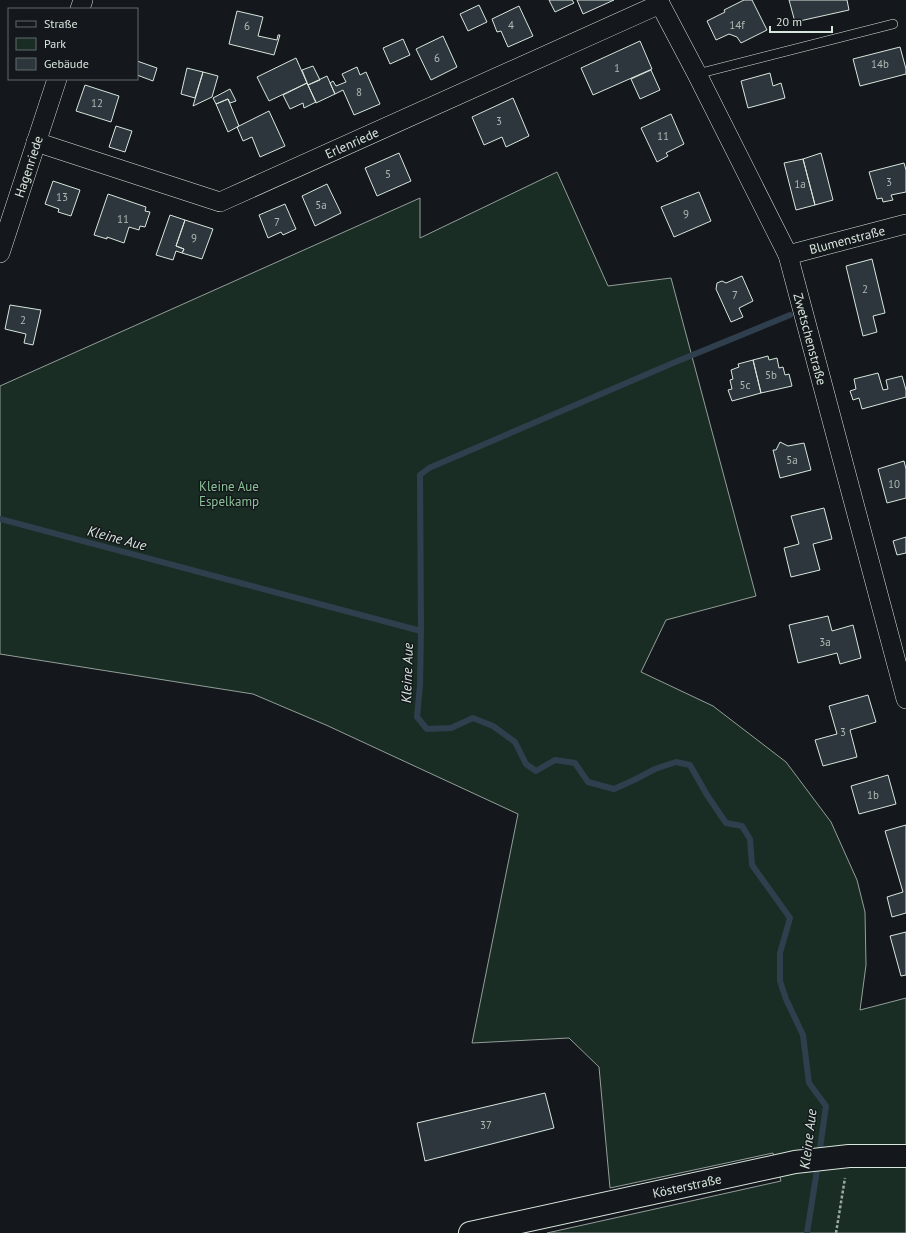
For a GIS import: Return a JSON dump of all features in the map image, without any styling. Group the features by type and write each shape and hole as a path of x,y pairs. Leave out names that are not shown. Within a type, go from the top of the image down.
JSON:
{"main road":[{"name":"Kösterstraße","path":"470,1233 794,1162 849,1156 906,1156"}],"street":[{"name":"Zwetschenstraße","path":"659,2 788,255 906,699"},
{"name":"Erlenriede","path":"36,142 220,202 659,2"},
{"name":"Hagenriede","path":"0,253 57,80"},
{"name":"Blumenstraße","path":"788,255 906,224"}],"lane":[{"path":"697,74 893,24"}],"path":[{"path":"836,1233 849,1156"}],"green space":[{"name":"Kleine Aue Espelkamp","path":"557,172 608,286 671,278 756,596 666,620 641,672 713,706 786,762 831,822 857,880 865,912 866,965 860,1010 906,998 906,1233 547,1233 781,1181 773,1153 610,1188 599,1067 569,1038 472,1043 518,814 326,725 253,694 0,654 0,386 420,198 420,238"}],"building":[{"path":"549,0 572,0 574,3 555,12"},
{"path":"577,0 614,0 583,14"},
{"path":"744,0 752,0 767,30 741,43 737,37 729,34 716,40 707,21"},
{"path":"789,0 847,0 849,10 795,22"},
{"path":"479,5 487,22 468,31 460,14"},
{"path":"519,6 533,36 508,47 501,31 497,32 492,19"},
{"path":"237,11 263,17 258,36 277,40 278,35 280,35 274,55 229,44"},
{"path":"443,36 457,67 431,80 416,49"},
{"path":"403,39 410,55 390,64 383,48"},
{"path":"640,41 652,69 593,95 581,68"},
{"path":"900,47 906,74 860,86 853,59"},
{"path":"296,58 307,83 269,101 257,77"},
{"path":"138,61 157,68 153,81 138,75"},
{"path":"313,66 320,80 308,85 302,70"},
{"path":"357,67 360,75 366,72 380,104 354,115 343,90 335,94 330,83 333,81 336,86 346,82 342,74"},
{"path":"187,68 203,72 195,98 181,94"},
{"path":"651,70 660,90 640,99 631,79"},
{"path":"203,72 218,76 212,97 193,106"},
{"path":"770,73 773,86 781,83 785,98 748,108 741,81"},
{"path":"327,76 335,94 316,103 308,85"},
{"path":"307,83 316,102 304,108 303,103 290,109 283,95"},
{"path":"85,85 119,96 111,122 76,111"},
{"path":"230,89 236,101 230,103 228,99 216,104 213,98"},
{"path":"513,98 529,136 506,147 502,137 484,145 472,117"},
{"path":"228,99 239,126 228,132 216,104"},
{"path":"269,111 285,146 260,157 252,137 243,141 237,127"},
{"path":"671,114 684,144 666,153 668,156 657,162 641,128"},
{"path":"116,126 132,131 125,152 109,147"},
{"path":"399,153 411,181 377,196 365,168"},
{"path":"821,153 833,200 815,205 803,159"},
{"path":"803,159 815,205 796,210 784,163"},
{"path":"904,163 906,170 906,192 891,195 893,200 883,202 882,198 877,199 869,172"},
{"path":"53,181 80,190 71,216 58,212 59,209 45,204"},
{"path":"327,184 341,213 315,226 302,196"},
{"path":"699,192 711,221 674,237 661,207"},
{"path":"108,194 146,207 145,211 150,212 145,227 140,226 139,230 129,227 124,243 107,237 107,239 94,235"},
{"path":"285,204 296,229 283,235 281,232 268,238 259,215"},
{"path":"170,215 185,220 176,246 184,249 182,253 176,251 173,260 156,255"},
{"path":"185,220 213,229 202,259 182,253 184,249 176,246"},
{"path":"872,259 885,313 873,316 877,332 863,336 846,266"},
{"path":"742,276 753,301 739,308 743,317 731,322 716,289 717,283 722,281 726,283"},
{"path":"10,305 41,310 33,345 24,343 26,334 5,329"},
{"path":"768,356 769,360 777,358 779,368 783,367 785,375 789,374 792,386 761,393 753,360"},
{"path":"753,360 761,393 732,401 728,390 732,389 730,380 733,379 731,370 739,367 738,364"},
{"path":"878,373 883,390 888,389 886,380 902,376 906,390 906,397 862,409 859,398 853,400 850,391 856,389 854,379"},
{"path":"780,442 788,446 804,443 811,470 780,478 773,450 776,450"},
{"path":"904,461 906,469 906,498 887,503 878,469"},
{"path":"824,508 832,539 813,544 820,570 791,577 784,548 799,544 791,516"},
{"path":"906,537 906,553 897,555 893,541"},
{"path":"828,616 832,631 853,625 861,658 840,664 837,653 798,663 789,625"},
{"path":"868,695 876,722 850,730 857,757 823,766 815,740 837,734 829,706"},
{"path":"888,775 896,804 859,814 851,786"},
{"path":"906,825 906,913 892,917 887,897 903,892 885,831"},
{"path":"906,932 906,975 901,976 890,936"},
{"path":"545,1093 554,1128 425,1161 417,1123"}],"waterway":[{"path":"421,631 420,475 429,468 673,363 790,315"},
{"name":"Kleine Aue","path":"0,519 421,631 420,685 417,717 427,729 451,728 473,718 493,726 515,742 526,764 536,771 555,760 575,763 588,782 614,789 655,769 676,762 690,765 707,795 726,823 742,826 750,839 752,865 790,918 780,953 780,981 786,999 803,1035 809,1083 826,1106 819,1155"},
{"name":"Kleine Aue","path":"807,1233 818,1164"}]}
